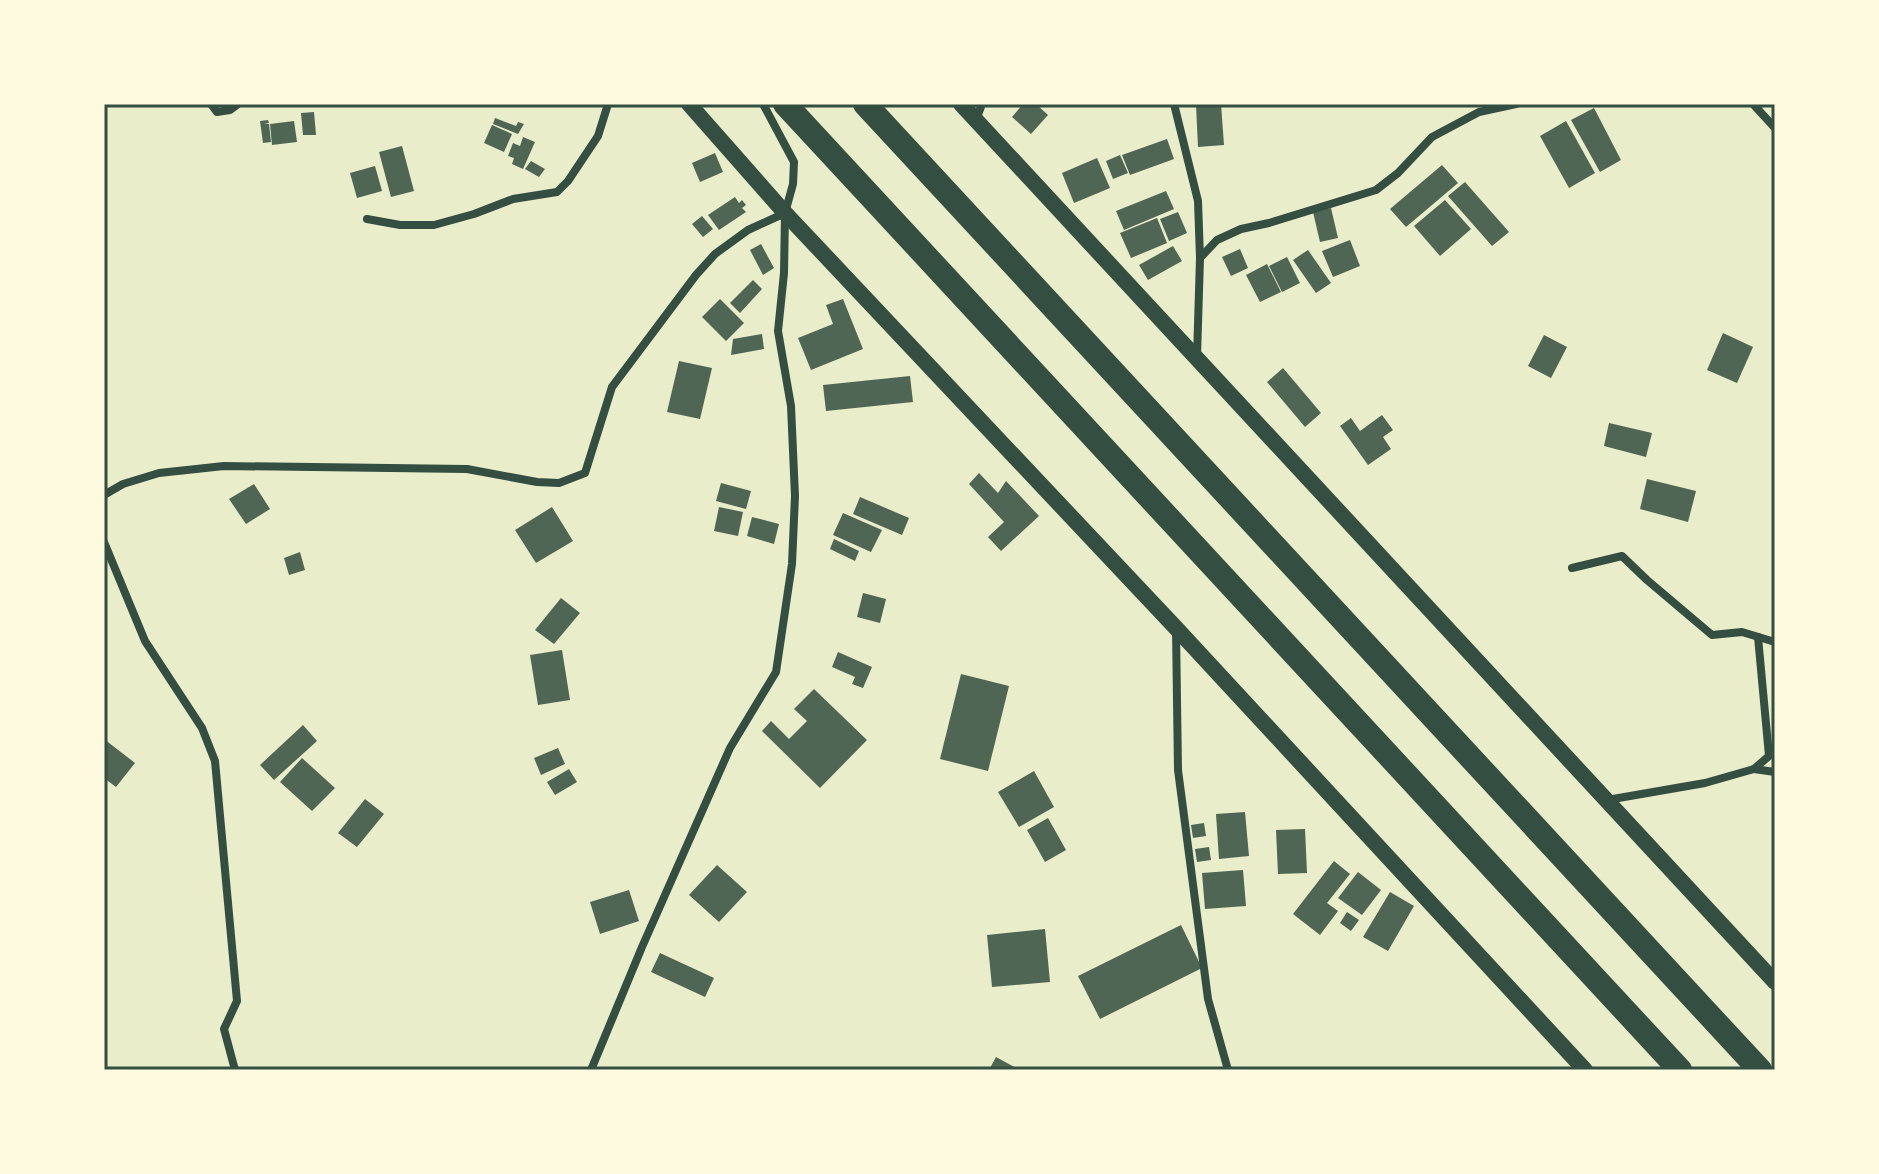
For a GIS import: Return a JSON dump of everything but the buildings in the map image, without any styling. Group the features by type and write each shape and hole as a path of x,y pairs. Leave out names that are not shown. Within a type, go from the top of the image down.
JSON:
{"highway":[{"path":"785,104 1680,1070"},
{"path":"865,104 1760,1070"}],"main road":[{"path":"689,104 785,213 1176,628 1585,1070"},
{"path":"961,104 979,112 1197,358 1775,982"}],"street":[{"path":"211,104 217,112 230,110 238,104"},
{"path":"367,219 400,225 434,225 513,199 557,192 598,136 608,104"},
{"path":"591,1070 730,748 776,672 792,564 795,496 791,406 778,331 784,273 785,213 793,184 794,162 763,104"},
{"path":"1174,104 1198,201 1197,358"},
{"path":"1200,258 1217,240 1241,229 1376,190 1398,173 1432,137 1479,112 1509,108 1516,104"},
{"path":"1753,104 1775,128"},
{"path":"104,495 123,484 159,473 224,466 467,469 559,483 585,473 612,387 688,286 715,254 748,230 785,213"},
{"path":"104,542 145,641 202,728 215,761 237,1001 224,1029 235,1070"},
{"path":"1572,568 1622,556 1712,635 1742,632 1775,642"},
{"path":"1176,628 1178,770 1208,999 1228,1070"},
{"path":"1754,769 1769,756 1758,637"},
{"path":"1607,800 1672,790 1754,769 1775,772"}]}
